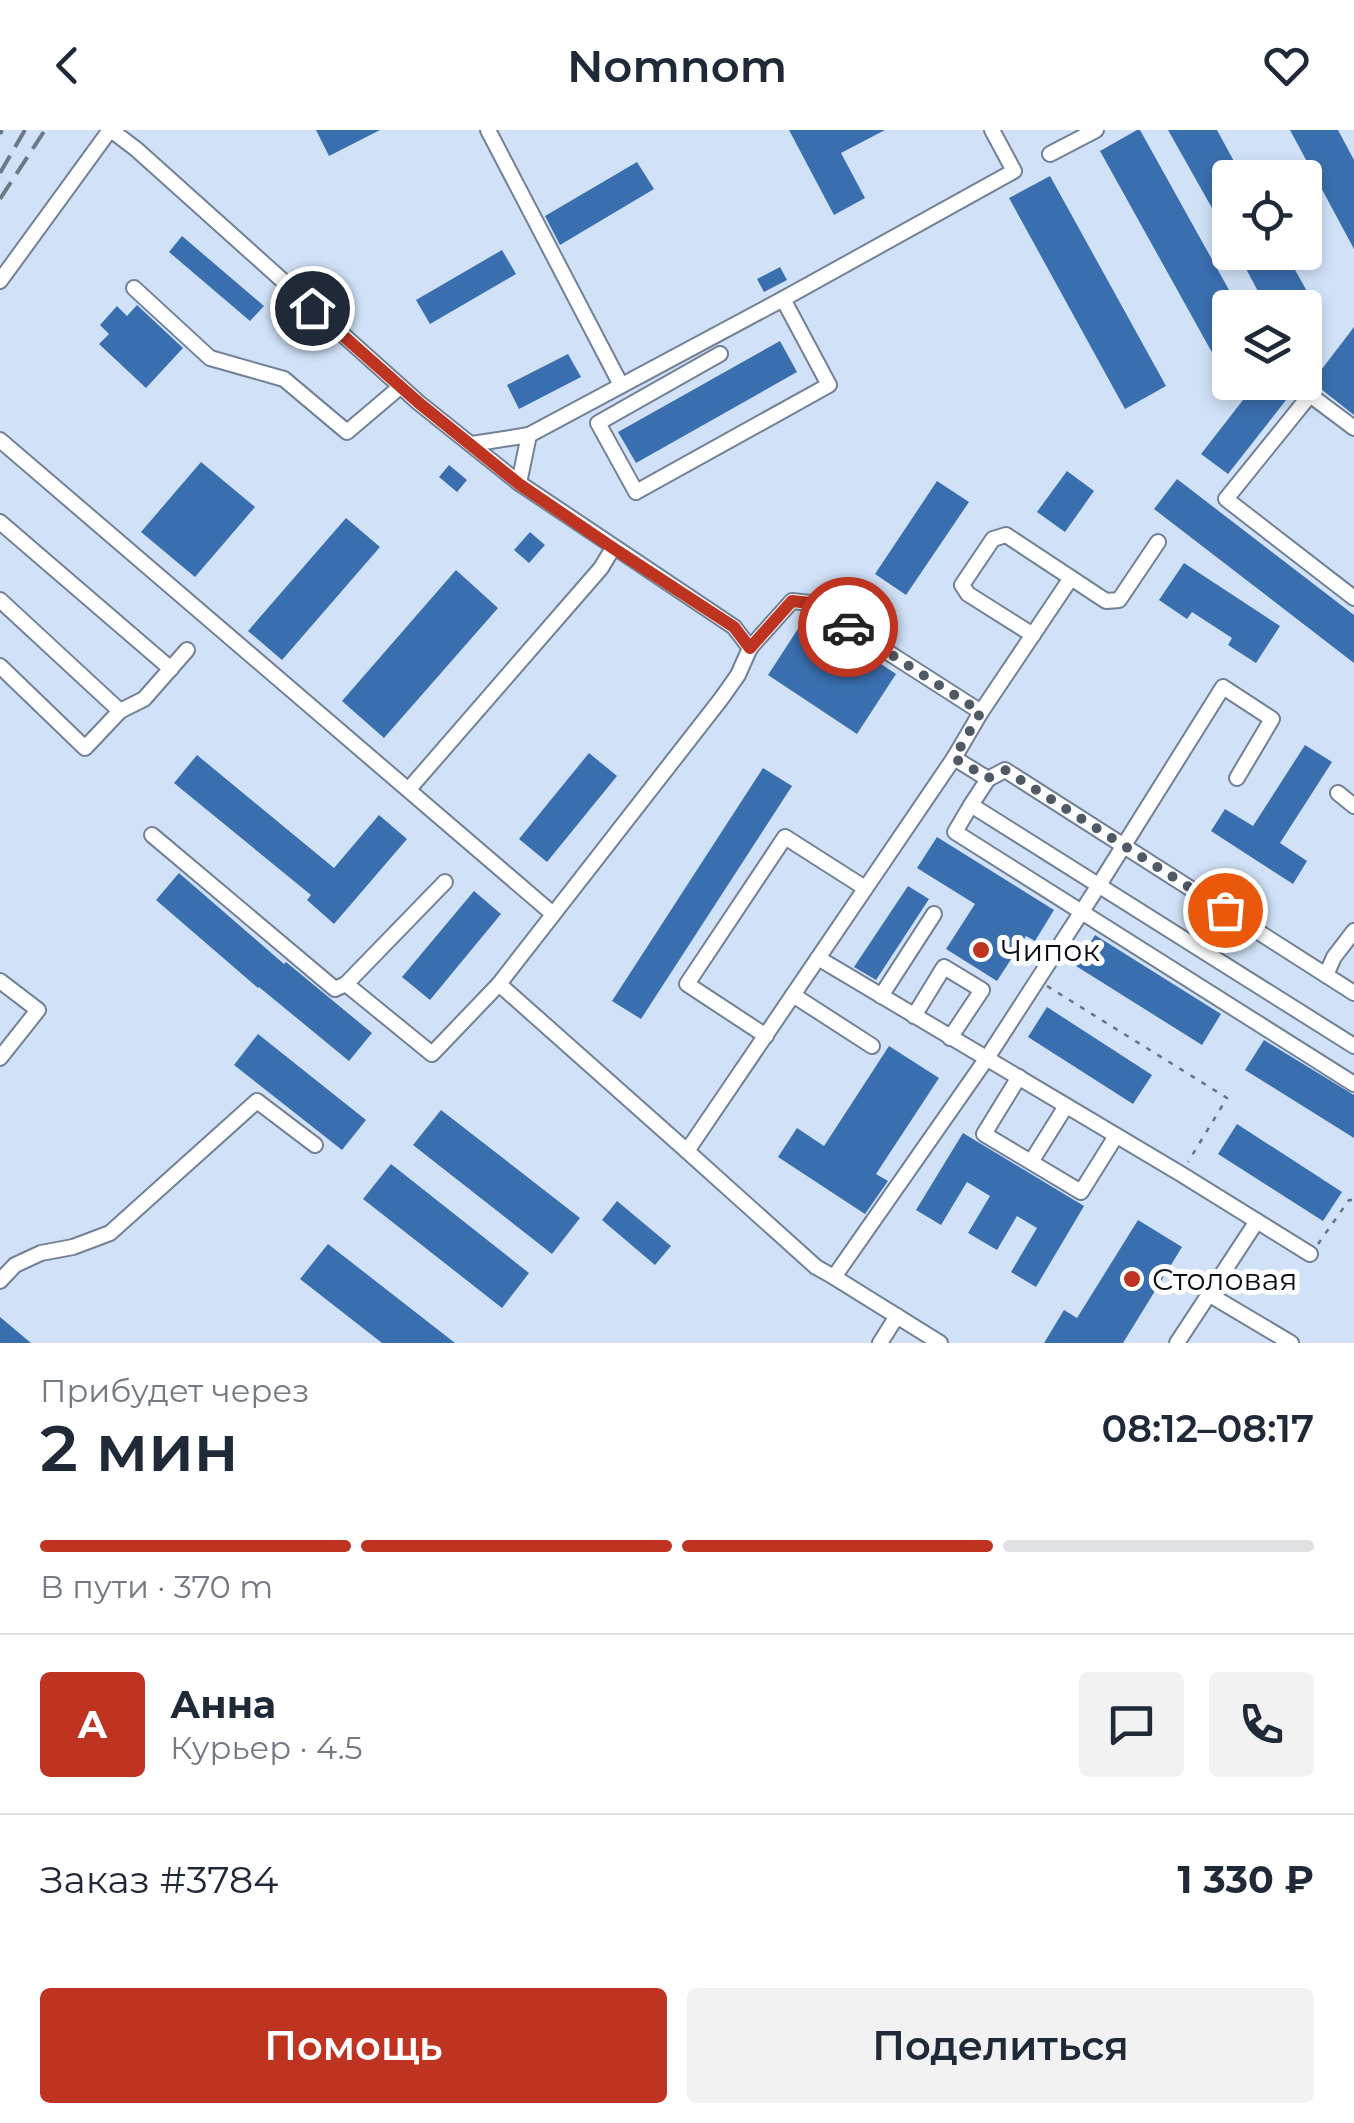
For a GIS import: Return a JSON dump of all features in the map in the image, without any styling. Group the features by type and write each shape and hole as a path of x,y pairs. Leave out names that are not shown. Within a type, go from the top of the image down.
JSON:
{"street":[{"path":"0,281 110,130 136,149 400,387 519,484 734,627 750,648"},
{"path":"488,130 621,385"},
{"path":"472,444 528,435 783,300 1014,170 992,130"},
{"path":"1050,154 1096,130"},
{"path":"134,288 210,358 284,379 347,432 400,387"},
{"path":"720,354 598,422 636,492 829,384 783,300"},
{"path":"1354,428 1310,395 1226,498 1354,598"},
{"path":"519,484 528,435"},
{"path":"0,440 553,914"},
{"path":"0,522 171,669"},
{"path":"1033,635 968,594 962,585 994,539 1006,536 1106,600 1119,600 1158,542"},
{"path":"409,789 602,568 613,548"},
{"path":"687,1151 954,758 1071,578"},
{"path":"0,600 120,711"},
{"path":"346,984 432,1054 499,984 721,699 750,648 792,601 811,603 981,712"},
{"path":"0,666 85,748 120,711 144,699 187,650"},
{"path":"834,1277 987,1058 1223,687 1272,719 1238,778"},
{"path":"954,758 988,778"},
{"path":"1354,992 1005,770 988,778 955,832 1354,1084"},
{"path":"1338,793 1354,806"},
{"path":"971,806 1354,1046"},
{"path":"152,835 335,989 346,984 445,882"},
{"path":"766,1036 687,984 785,837 864,888"},
{"path":"881,996 934,914"},
{"path":"1326,975 1354,931"},
{"path":"818,958 1310,1254"},
{"path":"914,1016 944,966 982,990 950,1038"},
{"path":"0,981 38,1010 0,1058"},
{"path":"499,984 816,1267 940,1343"},
{"path":"793,995 872,1046"},
{"path":"1019,1078 984,1134 1080,1192 1116,1136"},
{"path":"0,1282 15,1265 41,1253 73,1247 110,1233 257,1101 315,1145"},
{"path":"1031,1162 1066,1106"},
{"path":"1177,1343 1257,1221"},
{"path":"1210,1295 1290,1343"},
{"path":"880,1343 898,1316"}],"path":[{"path":"1037,980 1227,1098 1180,1174"},
{"path":"1310,1254 1349,1200 1354,1200"}],"building":[{"path":"316,130 380,130 329,156"},
{"path":"789,130 885,130 841,153 865,198 834,215"},
{"path":"1140,130 1212,259 1212,270 1218,270 1229,290 1212,290 1212,352 1100,151"},
{"path":"1168,130 1217,130 1233,160 1212,160 1212,208"},
{"path":"1290,130 1338,130 1354,160 1354,249 1322,190 1322,160 1306,160"},
{"path":"637,162 654,189 560,245 545,216"},
{"path":"1050,176 1166,386 1125,409 1009,198"},
{"path":"182,236 264,306 250,321 169,252"},
{"path":"502,250 516,274 430,324 416,300"},
{"path":"780,267 787,280 764,292 757,279"},
{"path":"1247,270 1295,270 1306,290 1257,290"},
{"path":"137,305 183,348 146,388 99,344 109,334 100,325 117,306 127,316"},
{"path":"1354,327 1354,415 1322,390 1322,369"},
{"path":"780,341 797,372 636,463 618,432"},
{"path":"568,354 581,377 519,409 507,385"},
{"path":"1243,400 1286,400 1228,474 1201,454"},
{"path":"201,462 255,507 195,577 141,532"},
{"path":"449,465 467,480 457,492 439,477"},
{"path":"1067,471 1094,491 1065,532 1037,512"},
{"path":"1177,479 1354,615 1354,663 1154,509"},
{"path":"937,481 969,502 906,595 875,574"},
{"path":"346,518 380,547 282,660 248,631"},
{"path":"530,532 545,545 529,563 514,550"},
{"path":"1184,563 1280,626 1256,663 1228,645 1232,638 1192,612 1187,619 1159,600"},
{"path":"456,570 498,608 384,738 342,701"},
{"path":"807,615 896,674 857,734 768,675"},
{"path":"1305,745 1332,762 1280,843 1307,861 1293,884 1211,831 1225,809 1253,826"},
{"path":"589,753 617,776 547,862 519,839"},
{"path":"197,755 334,868 379,815 407,839 334,924 307,900 311,895 174,783"},
{"path":"763,768 792,786 641,1019 612,1001"},
{"path":"937,837 1054,910 1035,941 1026,936 997,981 946,949 975,904 917,868"},
{"path":"179,873 284,964 372,1033 349,1061 156,900"},
{"path":"908,886 929,899 876,980 854,967"},
{"path":"474,891 501,914 430,1000 402,977"},
{"path":"1095,935 1221,1014 1202,1045 1076,966"},
{"path":"1047,1007 1152,1075 1133,1104 1028,1037"},
{"path":"258,1034 366,1120 342,1150 234,1065"},
{"path":"1264,1040 1354,1095 1354,1138 1245,1070"},
{"path":"889,1046 939,1078 876,1174 888,1181 865,1214 778,1157 797,1128 824,1146"},
{"path":"441,1110 580,1218 552,1254 413,1145"},
{"path":"1237,1124 1342,1192 1323,1221 1218,1154"},
{"path":"963,1133 1084,1206 1036,1287 1011,1272 1037,1228 1017,1216 997,1250 968,1233 990,1196 967,1182 941,1225 916,1210"},
{"path":"391,1164 529,1273 502,1308 363,1199"},
{"path":"617,1201 671,1246 655,1265 602,1220"},
{"name":"Столовая","path":"1138,1220 1182,1247 1123,1343 1044,1343 1064,1310 1077,1318"},
{"path":"328,1244 455,1343 382,1343 300,1279"},
{"path":"0,1317 31,1343 0,1343"}],"railway":[{"path":"0,134 2,130"},
{"path":"0,173 25,130"},
{"path":"0,199 45,130"}],"way so far":[{"path":"848,627 981,712 954,758 988,778 1005,770 1225,910"}],"place":[{"name":"Чипок","path":"981,950"},
{"name":"Столовая","path":"1132,1279"}],"route":[{"path":"312,308 419,403 519,484 734,627 750,648 792,601 811,603 848,627"}]}
